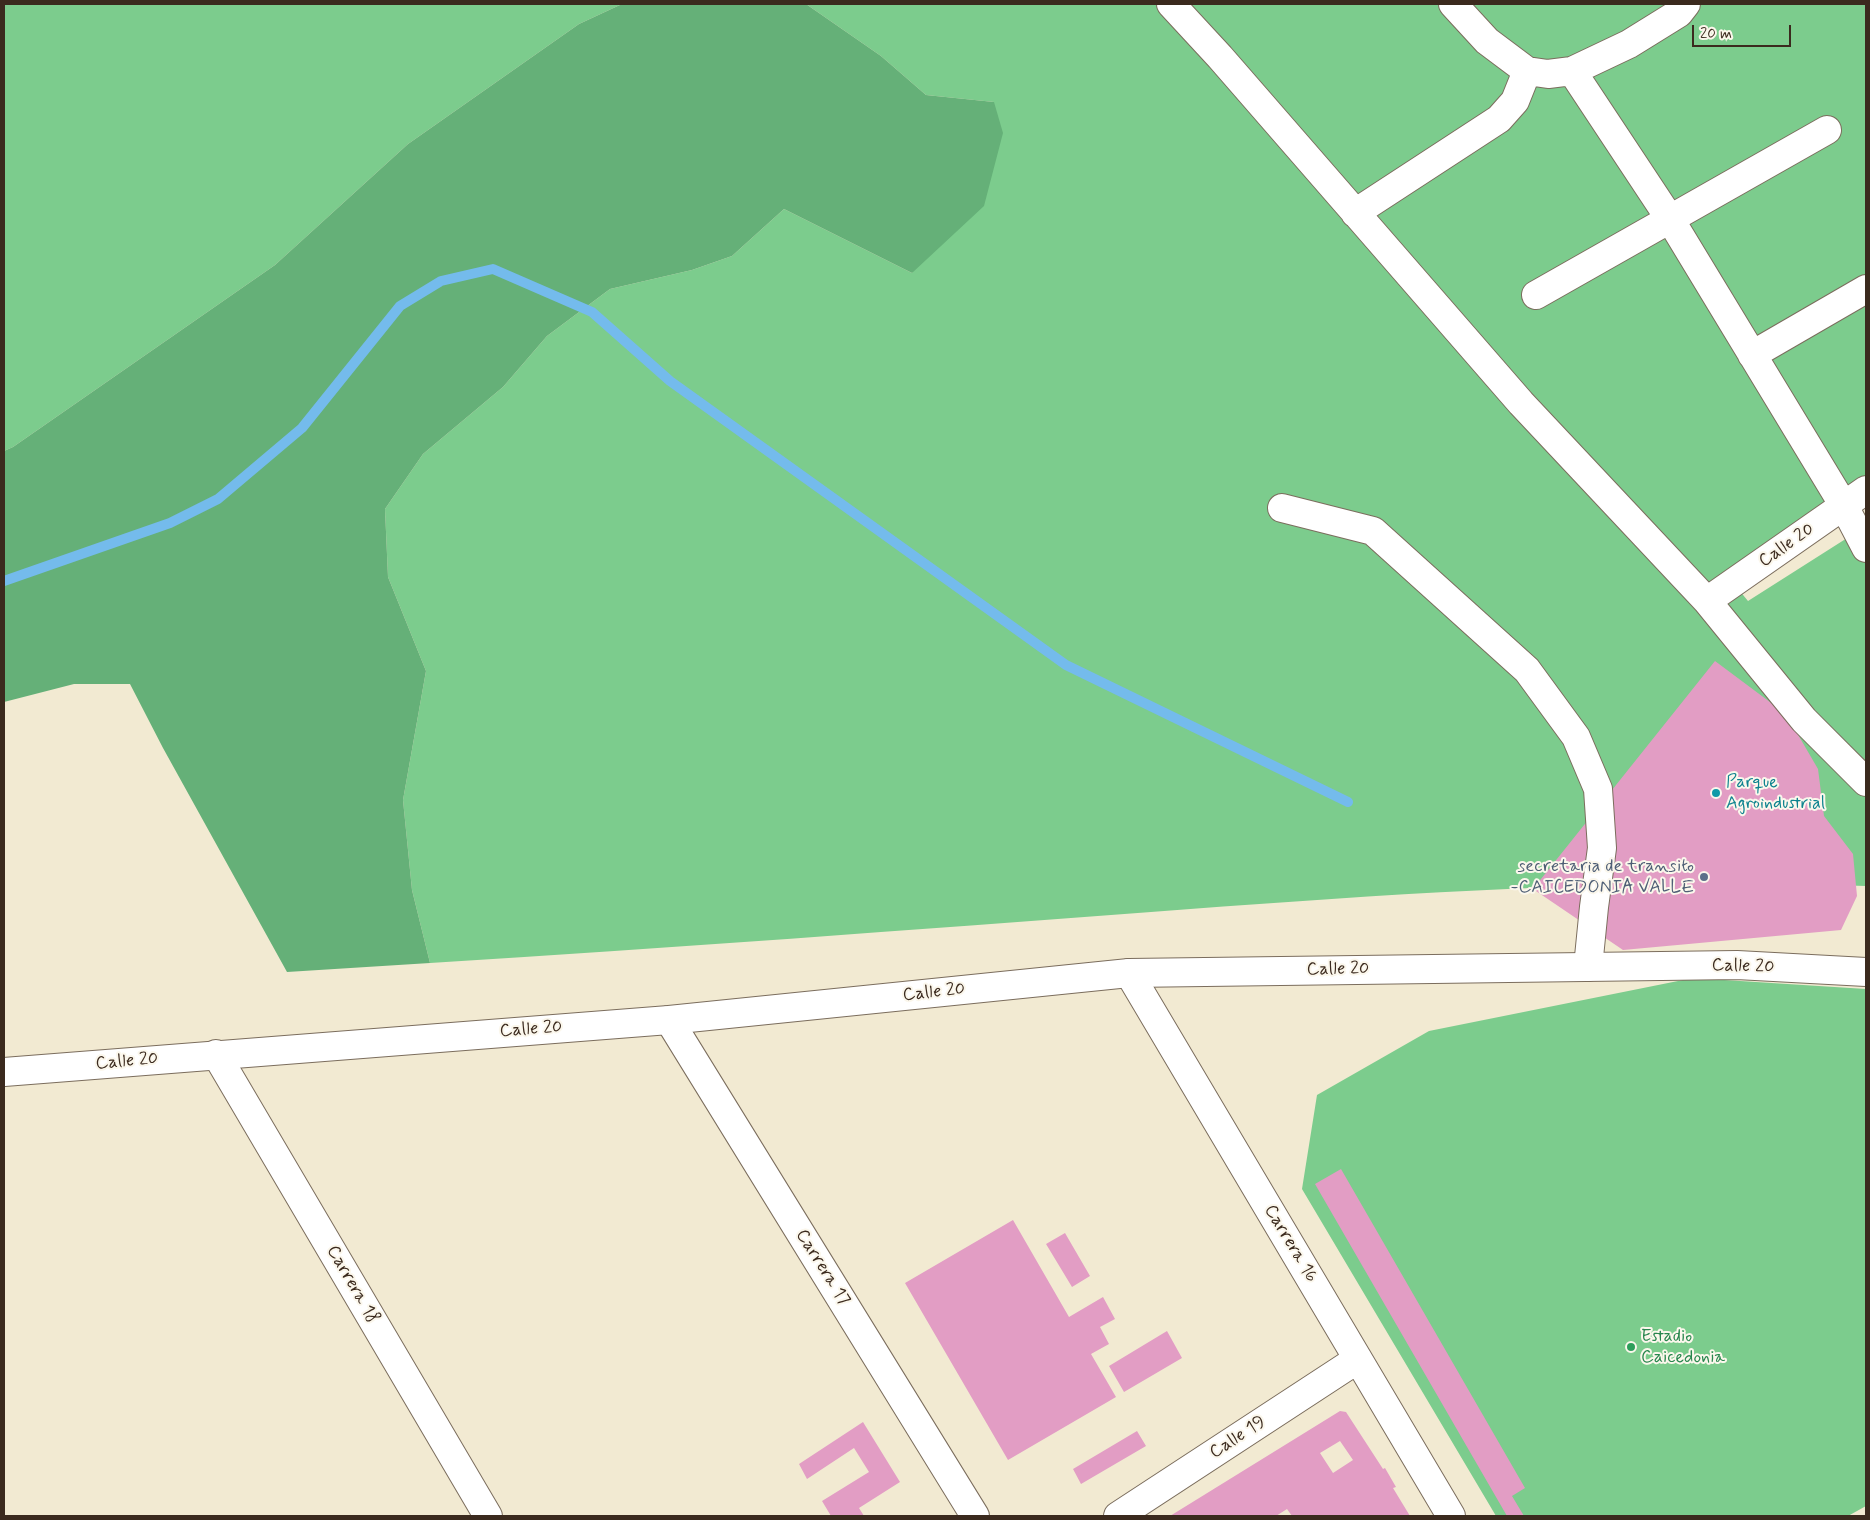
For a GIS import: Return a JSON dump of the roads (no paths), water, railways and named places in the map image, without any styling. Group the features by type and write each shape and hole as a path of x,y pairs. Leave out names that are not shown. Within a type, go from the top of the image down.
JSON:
{"street":[{"path":"1171,4 1220,57 1521,403 1707,602 1804,720 1866,782"},
{"path":"1455,5 1486,41 1527,72 1548,74 1572,71 1629,44 1687,7"},
{"path":"1572,71 1670,219 1844,506 1866,548"},
{"path":"1355,213 1499,119 1515,101 1527,72"},
{"path":"1536,295 1827,130"},
{"path":"1752,355 1866,289"},
{"name":"Calle 20","path":"1707,602 1866,490"},
{"path":"1282,508 1373,531 1527,670 1576,737 1598,789 1602,848 1588,967"},
{"name":"Calle 20","path":"4,1072 669,1020 1129,973 1737,965 1866,972"},
{"name":"Carrera 16","path":"1129,973 1451,1516"},
{"name":"Carrera 17","path":"669,1020 975,1516"},
{"name":"Carrera 18","path":"216,1054 488,1516"},
{"name":"Calle 19","path":"1118,1516 1358,1359"}],"waterway":[{"path":"4,581 170,523 218,499 302,428 400,306 441,281 493,269 592,312 670,381 1066,665 1348,802"}],"place":[{"name":"Parque Agroindustrial","path":"1716,793"},
{"name":"secretaria de transito -CAICEDONIA VALLE","path":"1704,877"},
{"name":"Estadio Caicedonia","path":"1631,1347"}]}
